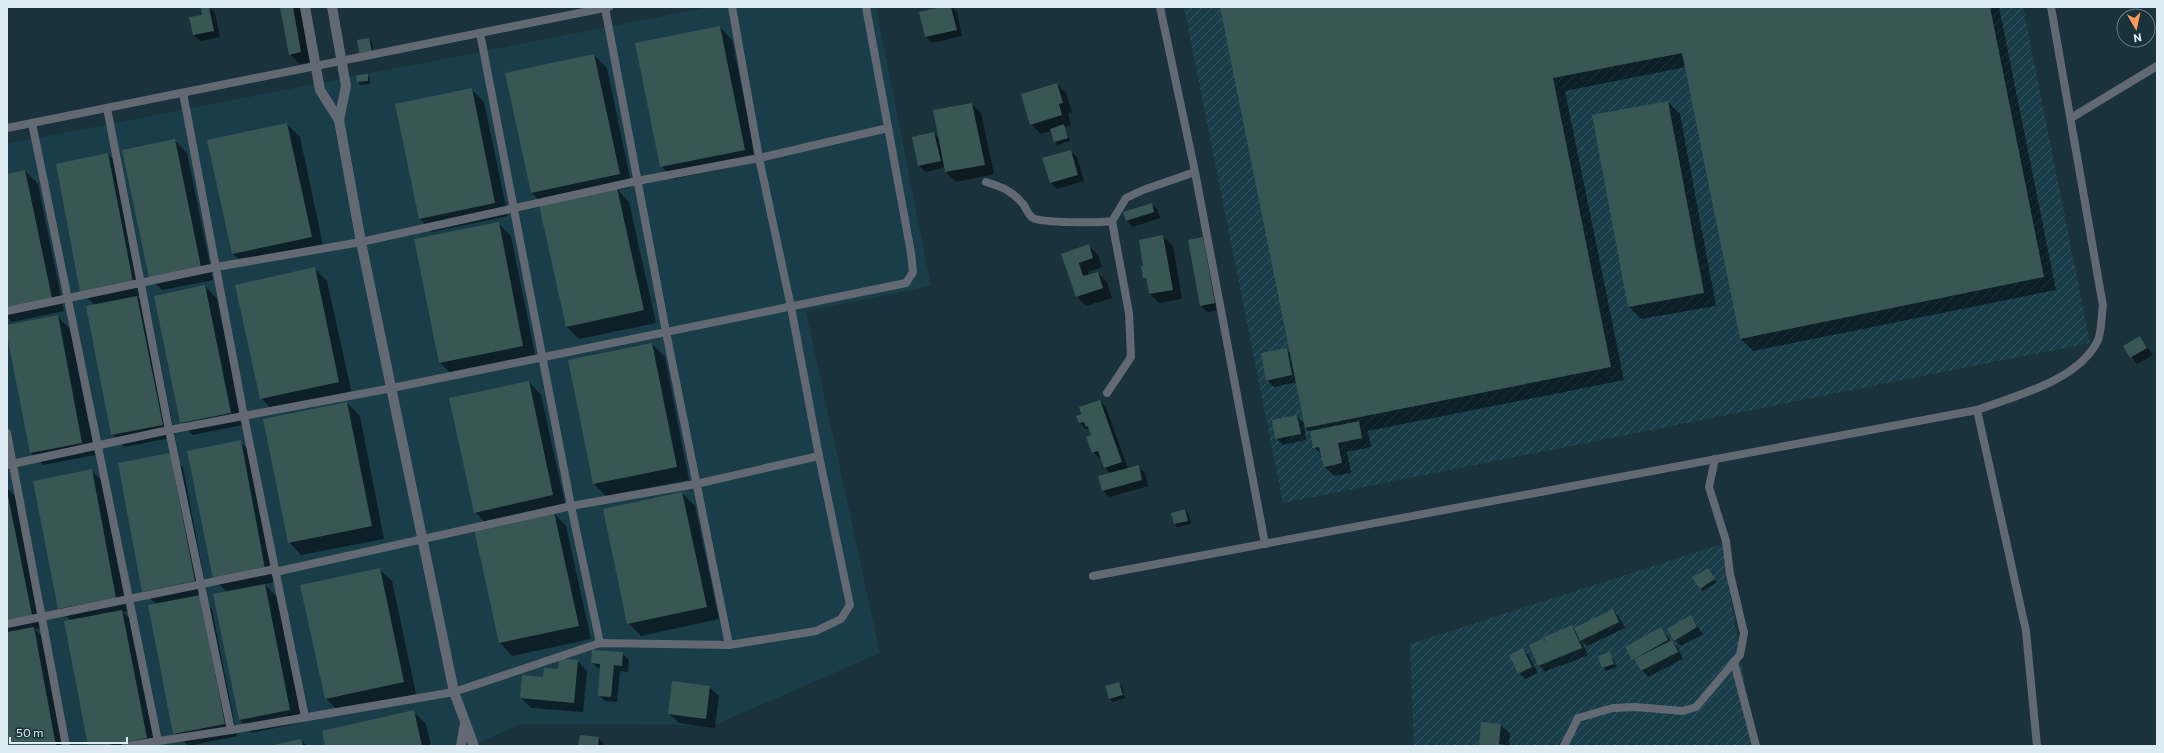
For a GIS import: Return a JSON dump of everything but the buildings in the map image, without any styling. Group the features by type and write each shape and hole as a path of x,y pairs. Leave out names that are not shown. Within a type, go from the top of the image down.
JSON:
{"street":[{"path":"305,7 320,90 339,120"},
{"path":"332,7 346,86 339,120 361,242 454,692 474,746"},
{"path":"462,746 465,721"}],"lane":[{"path":"126,746 454,692 600,643 729,645 816,631 841,619 850,605 819,456 791,307 759,158 732,7"},
{"path":"10,465 169,430 392,388 906,283 913,272 866,7"},
{"path":"1160,7 1195,172 1265,544"},
{"path":"1093,576 1977,410 2052,381 2075,368 2097,342 2103,306 2051,7"},
{"path":"7,128 607,8 637,181 729,645"},
{"path":"480,33 515,208 571,506 600,643"},
{"path":"2071,118 2157,66"},
{"path":"183,92 244,416 305,717"},
{"path":"107,108 169,430 230,730"},
{"path":"32,123 158,741"},
{"path":"7,311 142,284 216,267 361,242 637,181 759,158 888,128"},
{"path":"1107,393 1131,357 1129,313 1112,221 1126,198 1143,190 1195,172"},
{"path":"986,182 1007,188 1023,204 1033,218 1049,221 1078,221 1096,224 1112,221"},
{"path":"1977,410 2026,631 2037,746"},
{"path":"7,433 10,465 66,746"},
{"path":"7,624 275,570 571,506 696,484 819,456"},
{"path":"1564,746 1578,718 1613,708 1683,711 1696,707 1740,655 1744,633 1730,574 1726,541 1709,487 1715,459"},
{"path":"1734,662 1756,746"}],"shaded area":[{"path":"710,7 876,7 931,286 806,311 880,653 715,725 520,724 472,746 7,746 7,144"},
{"path":"1184,7 2023,7 2090,343 1283,503"},
{"path":"1722,544 1755,746 1414,746 1410,644"}]}
